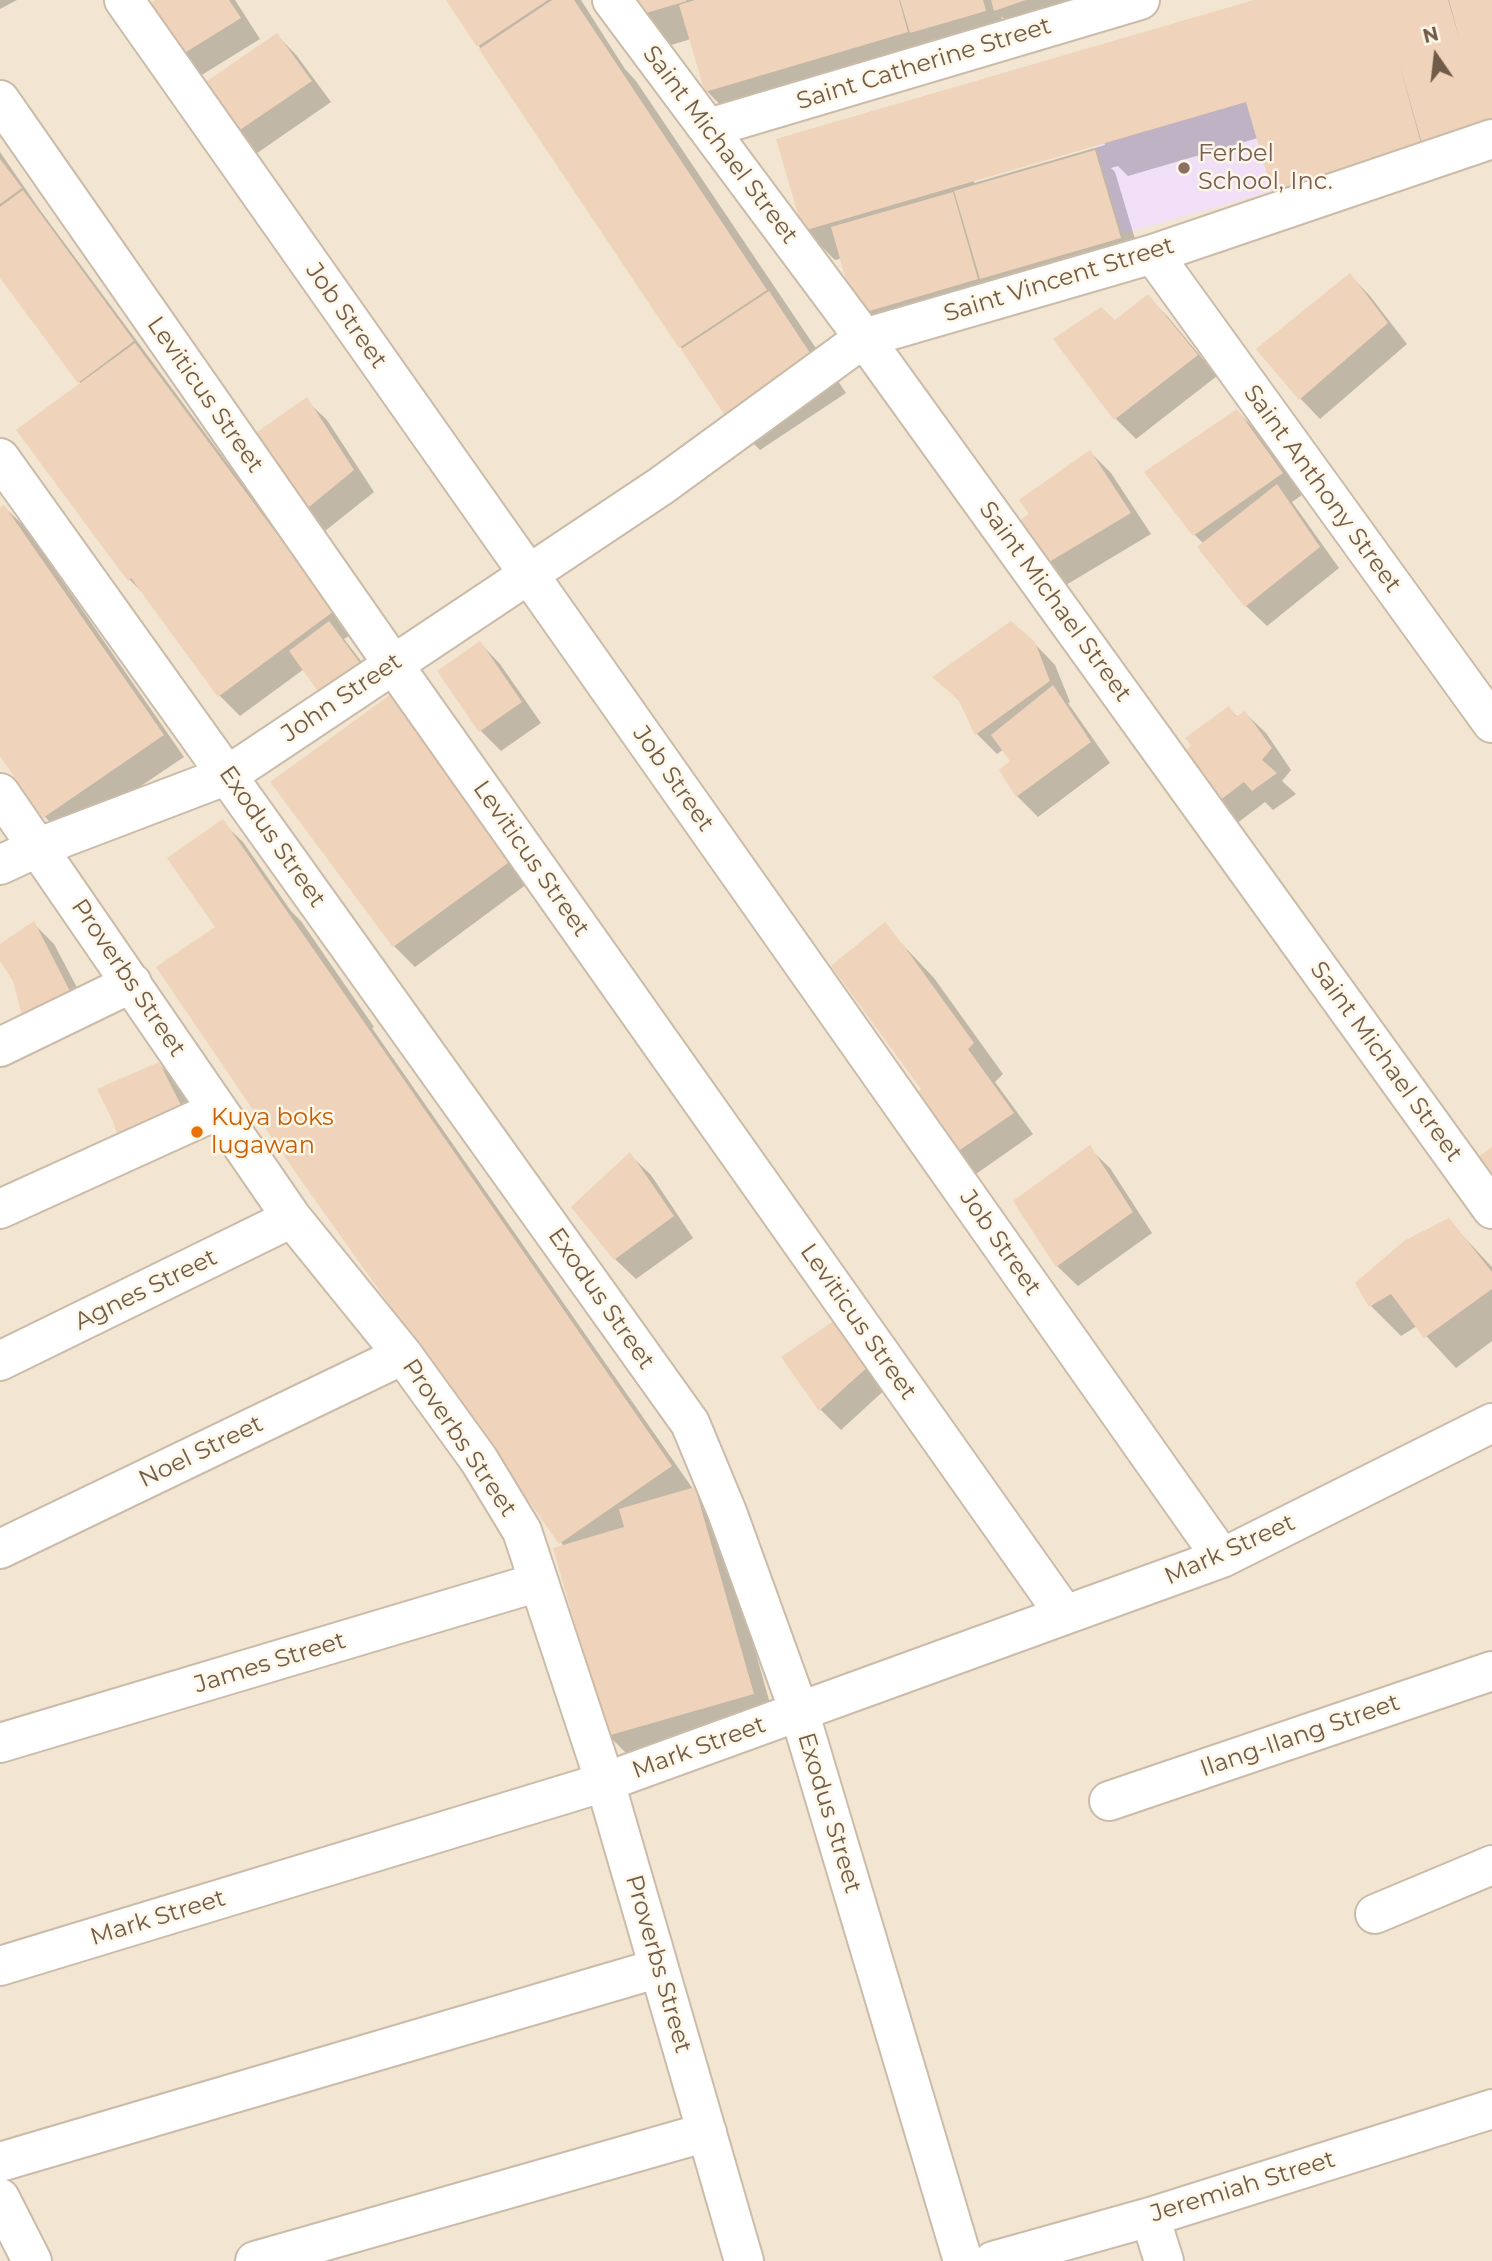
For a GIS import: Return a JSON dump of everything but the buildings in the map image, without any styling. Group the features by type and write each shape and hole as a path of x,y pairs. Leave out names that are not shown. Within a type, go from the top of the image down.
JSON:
{"street":[{"name":"Job Street","path":"124,0 1222,1558"},
{"name":"Saint Michael Street","path":"612,0 864,338 1492,1209"},
{"name":"Saint Catherine Street","path":"709,128 1140,0"},
{"name":"Leviticus Street","path":"0,100 393,664 1065,1615"},
{"name":"Saint Vincent Street","path":"661,486 864,338 1153,254 1492,139"},
{"name":"Saint Anthony Street","path":"1153,254 1479,684 1492,723"},
{"name":"Exodus Street","path":"0,458 690,1423 727,1512 799,1712 963,2261"},
{"name":"John Street","path":"0,864 228,775 661,486"},
{"name":"Proverbs Street","path":"0,793 292,1218 403,1355 479,1460 522,1531 605,1782 744,2261"},
{"path":"0,1047 132,983"},
{"path":"0,1209 218,1110"},
{"name":"Agnes Street","path":"0,1361 292,1218"},
{"name":"Noel Street","path":"0,1549 403,1355"},
{"name":"Mark Street","path":"0,1966 605,1782 799,1712 1222,1558 1492,1423"},
{"name":"James Street","path":"0,1743 539,1582"},
{"name":"Ilang-Ilang Street","path":"1108,1801 1492,1671"},
{"path":"1375,1914 1492,1865"},
{"path":"0,2162 659,1968"},
{"name":"Jeremiah Street","path":"993,2261 1150,2217 1492,2109"},
{"path":"255,2261 707,2132"},
{"path":"0,2198 32,2261"},
{"path":"1150,2217 1164,2261"}],"shaded area":[{"path":"0,0 1492,0 1492,2261 0,2261"},
{"name":"Ferbel School, Inc.","path":"1246,102 1272,191 1122,234 1096,146"}],"place":[{"name":"Ferbel School, Inc.","path":"1184,168"},
{"name":"Kuya boks lugawan","path":"197,1132"}]}
